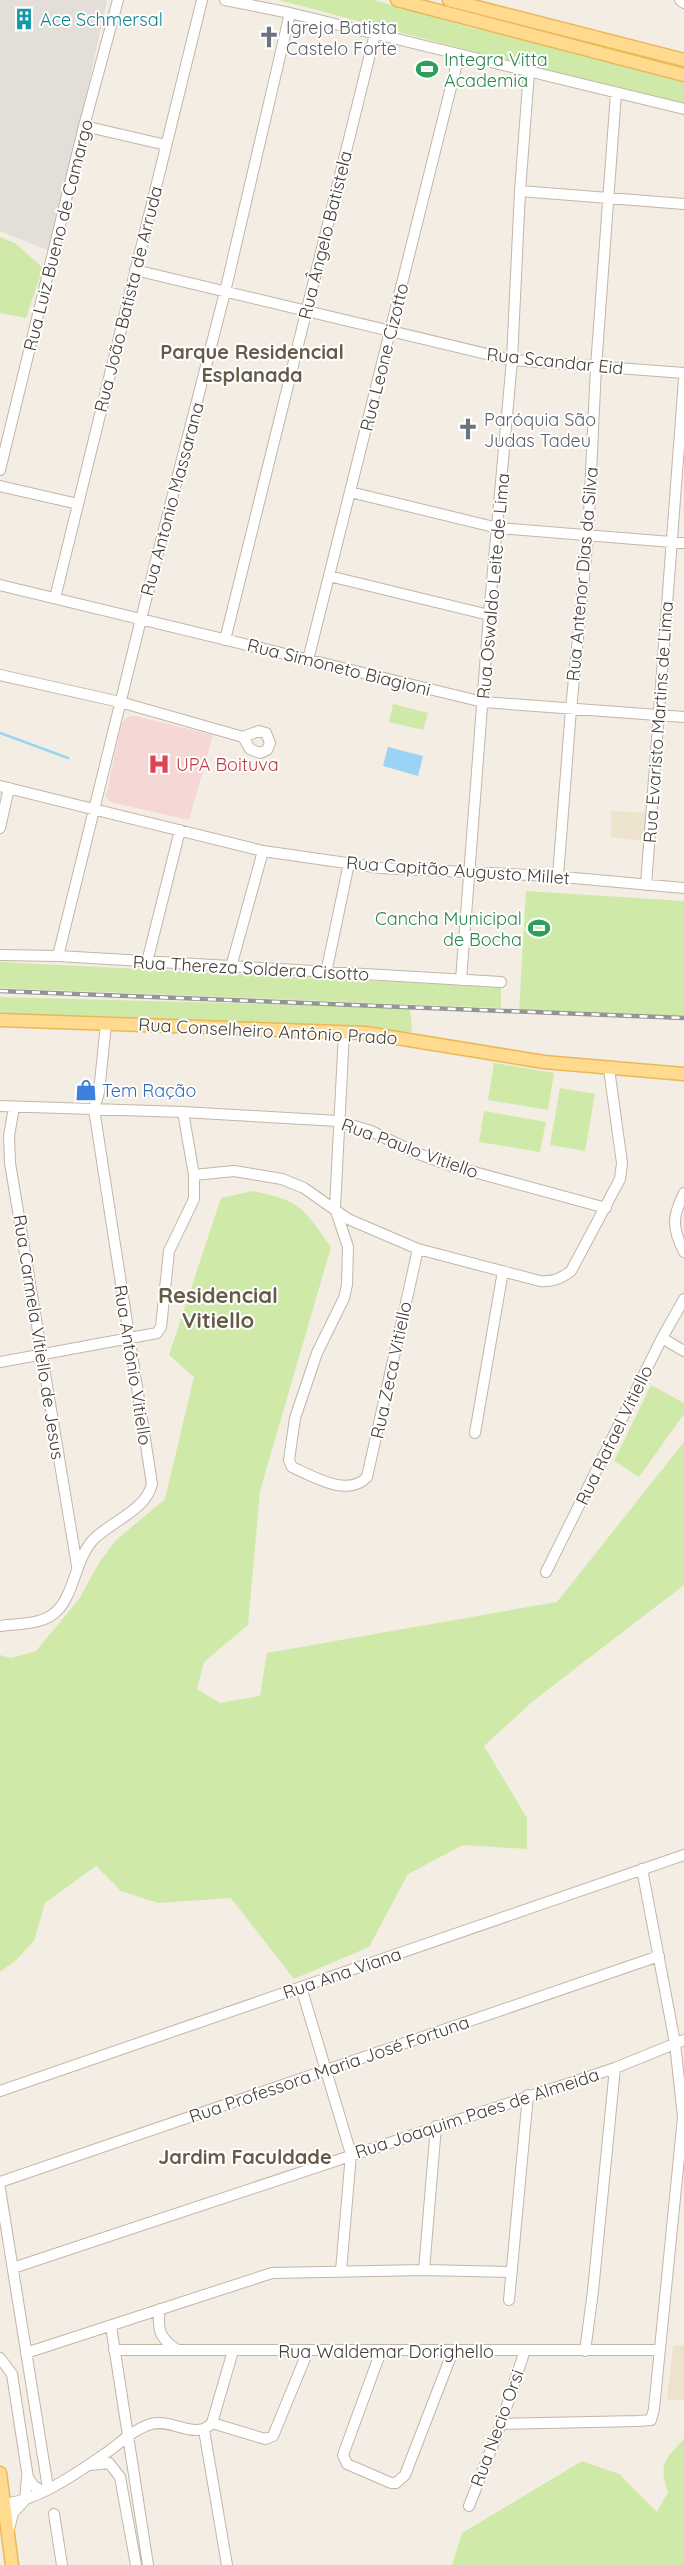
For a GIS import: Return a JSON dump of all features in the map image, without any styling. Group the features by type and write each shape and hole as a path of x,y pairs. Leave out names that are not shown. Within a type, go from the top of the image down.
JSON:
{"main road":[{"path":"397,0 684,75"},
{"path":"449,0 684,60"},
{"name":"Rua Conselheiro Antônio Prado","path":"0,1020 372,1034 544,1062 684,1074"},
{"path":"0,2473 12,2565"}],"street":[{"name":"Rua Luiz Bueno de Camargo","path":"0,470 84,126 118,0"},
{"name":"Rua João Batista de Arruda","path":"54,598 202,0"},
{"path":"225,0 290,13 684,110"},
{"path":"680,0 684,3"},
{"name":"Rua Antonio Massarana","path":"58,956 120,702 225,292 290,13"},
{"name":"Rua Ângelo Batistela","path":"225,640 375,34"},
{"name":"Rua Leone Cizotto","path":"308,660 459,55"},
{"name":"Rua Oswaldo Leite de Lima","path":"461,980 489,615 512,360 520,191 529,72"},
{"name":"Rua Antenor Dias da Silva","path":"558,876 571,708 588,536 596,366 616,93"},
{"path":"84,126 166,144"},
{"path":"520,191 684,204"},
{"name":"Rua Scandar Eid","path":"135,270 512,360 684,373"},
{"name":"Rua Evaristo Martins de Lima","path":"646,885 684,379"},
{"path":"0,486 78,504"},
{"path":"350,492 498,528 684,543"},
{"path":"329,576 489,615"},
{"name":"Rua Simoneto Biagioni","path":"0,585 483,702 684,717"},
{"path":"0,675 120,702 243,737"},
{"path":"0,828 5,787"},
{"name":"Rua Capitão Augusto Millet","path":"5,787 263,850 381,868 558,876 684,888"},
{"path":"147,962 180,830"},
{"path":"231,967 263,850"},
{"path":"326,973 349,863"},
{"name":"Rua Thereza Soldera Cisotto","path":"0,955 58,956 501,982"},
{"name":"Rua Antônio Vitiello","path":"0,1626 51,1616 60,1608 67,1596 77,1566 93,1540 143,1502 150,1494 152,1484 94,1109 99,1092 106,1024"},
{"path":"336,1208 338,1121 344,1032"},
{"path":"194,1174 234,1171 282,1178 304,1188 336,1208 348,1219 418,1249 540,1281 560,1279 570,1271 620,1180 622,1163 609,1069"},
{"name":"Rua Paulo Vitiello","path":"0,1106 183,1112 338,1121 371,1131 416,1153 452,1166 606,1208"},
{"name":"Rua Carmela Vitiello de Jesus","path":"14,1107 9,1136 10,1163 77,1566"},
{"path":"0,1362 157,1333 161,1326 169,1251 194,1199 194,1174 183,1112"},
{"path":"684,1193 674,1218 675,1236 684,1252"},
{"name":"Rua Zeca Vitiello","path":"336,1208 348,1247 347,1285 344,1298 307,1377 295,1418 289,1460 293,1468 337,1485 355,1485 364,1480 368,1474 418,1249"},
{"path":"475,1432 503,1271"},
{"name":"Rua Rafael Vitiello","path":"546,1572 662,1338 684,1299"},
{"path":"662,1338 684,1351"},
{"name":"Rua Ana Viana","path":"0,2091 684,1855"},
{"path":"502,2424 651,2420 654,2409 658,2350 683,2117 679,2042 659,1956 642,1869"},
{"name":"Rua Professora Maria José Fortuna","path":"0,2182 659,1956"},
{"path":"301,1986 328,2070 351,2154 341,2271"},
{"name":"Rua Joaquim Paes de Almeida","path":"13,2268 528,2095 615,2068 679,2042"},
{"path":"585,2350 593,2291 615,2068"},
{"path":"509,2300 528,2095"},
{"path":"424,2270 436,2126"},
{"path":"0,2189 46,2489"},
{"path":"26,2353 272,2273 424,2270 512,2272"},
{"path":"160,2309 158,2324 161,2335 165,2341 177,2349"},
{"path":"111,2326 148,2565"},
{"name":"Rua Waldemar Dorighello","path":"114,2350 658,2350"},
{"name":"Rua Necio Orsi","path":"469,2506 502,2424 525,2350"},
{"path":"3,2504 25,2500 46,2489 89,2465 142,2428 157,2423 198,2431 204,2430 212,2423 234,2351"},
{"path":"212,2423 265,2438 273,2436 308,2351"},
{"path":"380,2351 344,2449 344,2459 347,2464 390,2483 396,2483 405,2475 453,2351"},
{"path":"2,2360 12,2374 27,2473 25,2500 12,2517 9,2540"},
{"path":"204,2430 226,2565"},
{"path":"89,2465 108,2463 120,2477 136,2565"},
{"path":"27,2473 31,2483 46,2489"},
{"path":"54,2514 62,2565"},
{"path":"0,2519 9,2540"}],"shaded area":[{"name":"Ace Schmersal","path":"0,0 107,0 52,252 0,231"},
{"name":"UPA Boituva","path":"135,716 213,735 189,820 110,802 106,797 121,724 128,717"},
{"path":"611,811 646,813 644,841 611,837"},
{"path":"684,2345 684,2400 667,2400 673,2346"}],"green space":[{"path":"279,0 374,0 476,29 528,38 607,61 684,79 684,108"},
{"path":"0,237 15,243 43,268 26,318 0,313"},
{"path":"393,704 428,713 423,730 389,722"},
{"path":"526,891 684,901 684,1018 519,1012"},
{"path":"0,962 501,987 501,1008 0,988"},
{"path":"0,997 410,1008 412,1032 0,1017"},
{"path":"494,1063 554,1073 548,1110 488,1100"},
{"path":"560,1088 595,1094 585,1151 550,1145"},
{"path":"484,1111 546,1122 540,1152 479,1142"},
{"path":"253,1191 282,1198 300,1208 314,1223 331,1247 260,1491 248,1625 204,1662 197,1689 220,1703 260,1696 267,1653 557,1602 684,1442 684,1585 533,1701 484,1746 527,1818 527,1849 463,1845 408,1874 369,1947 294,1979 231,1898 158,1903 121,1891 96,1866 45,1903 34,1941 15,1961 0,1972 0,1655 11,1658 36,1651 79,1599 99,1563 116,1540 165,1499 194,1377 169,1355 221,1198"},
{"path":"651,1385 684,1403 684,1414 639,1477 614,1461"},
{"path":"684,2439 684,2565 452,2565 462,2533 582,2461 619,2474 657,2512 668,2492 664,2475 665,2463"}],"water":[{"path":"388,747 423,756 418,776 383,766"}],"waterway":[{"path":"0,733 68,758"}],"railway":[{"path":"0,991 684,1018"}],"place":[{"name":"Ace Schmersal","path":"24,19"},
{"name":"Igreja Batista Castelo Forte","path":"269,37"},
{"name":"Integra Vitta Academia","path":"427,69"},
{"name":"Paróquia São Judas Tadeu","path":"468,429"},
{"name":"UPA Boituva","path":"159,764"},
{"name":"Cancha Municipal de Bocha","path":"539,928"},
{"name":"Tem Ração","path":"86,1090"}],"district":[{"name":"Parque Residencial Esplanada","path":"252,362"},
{"name":"Residencial Vitiello","path":"218,1308"},
{"name":"Jardim Faculdade","path":"245,2156"}]}
